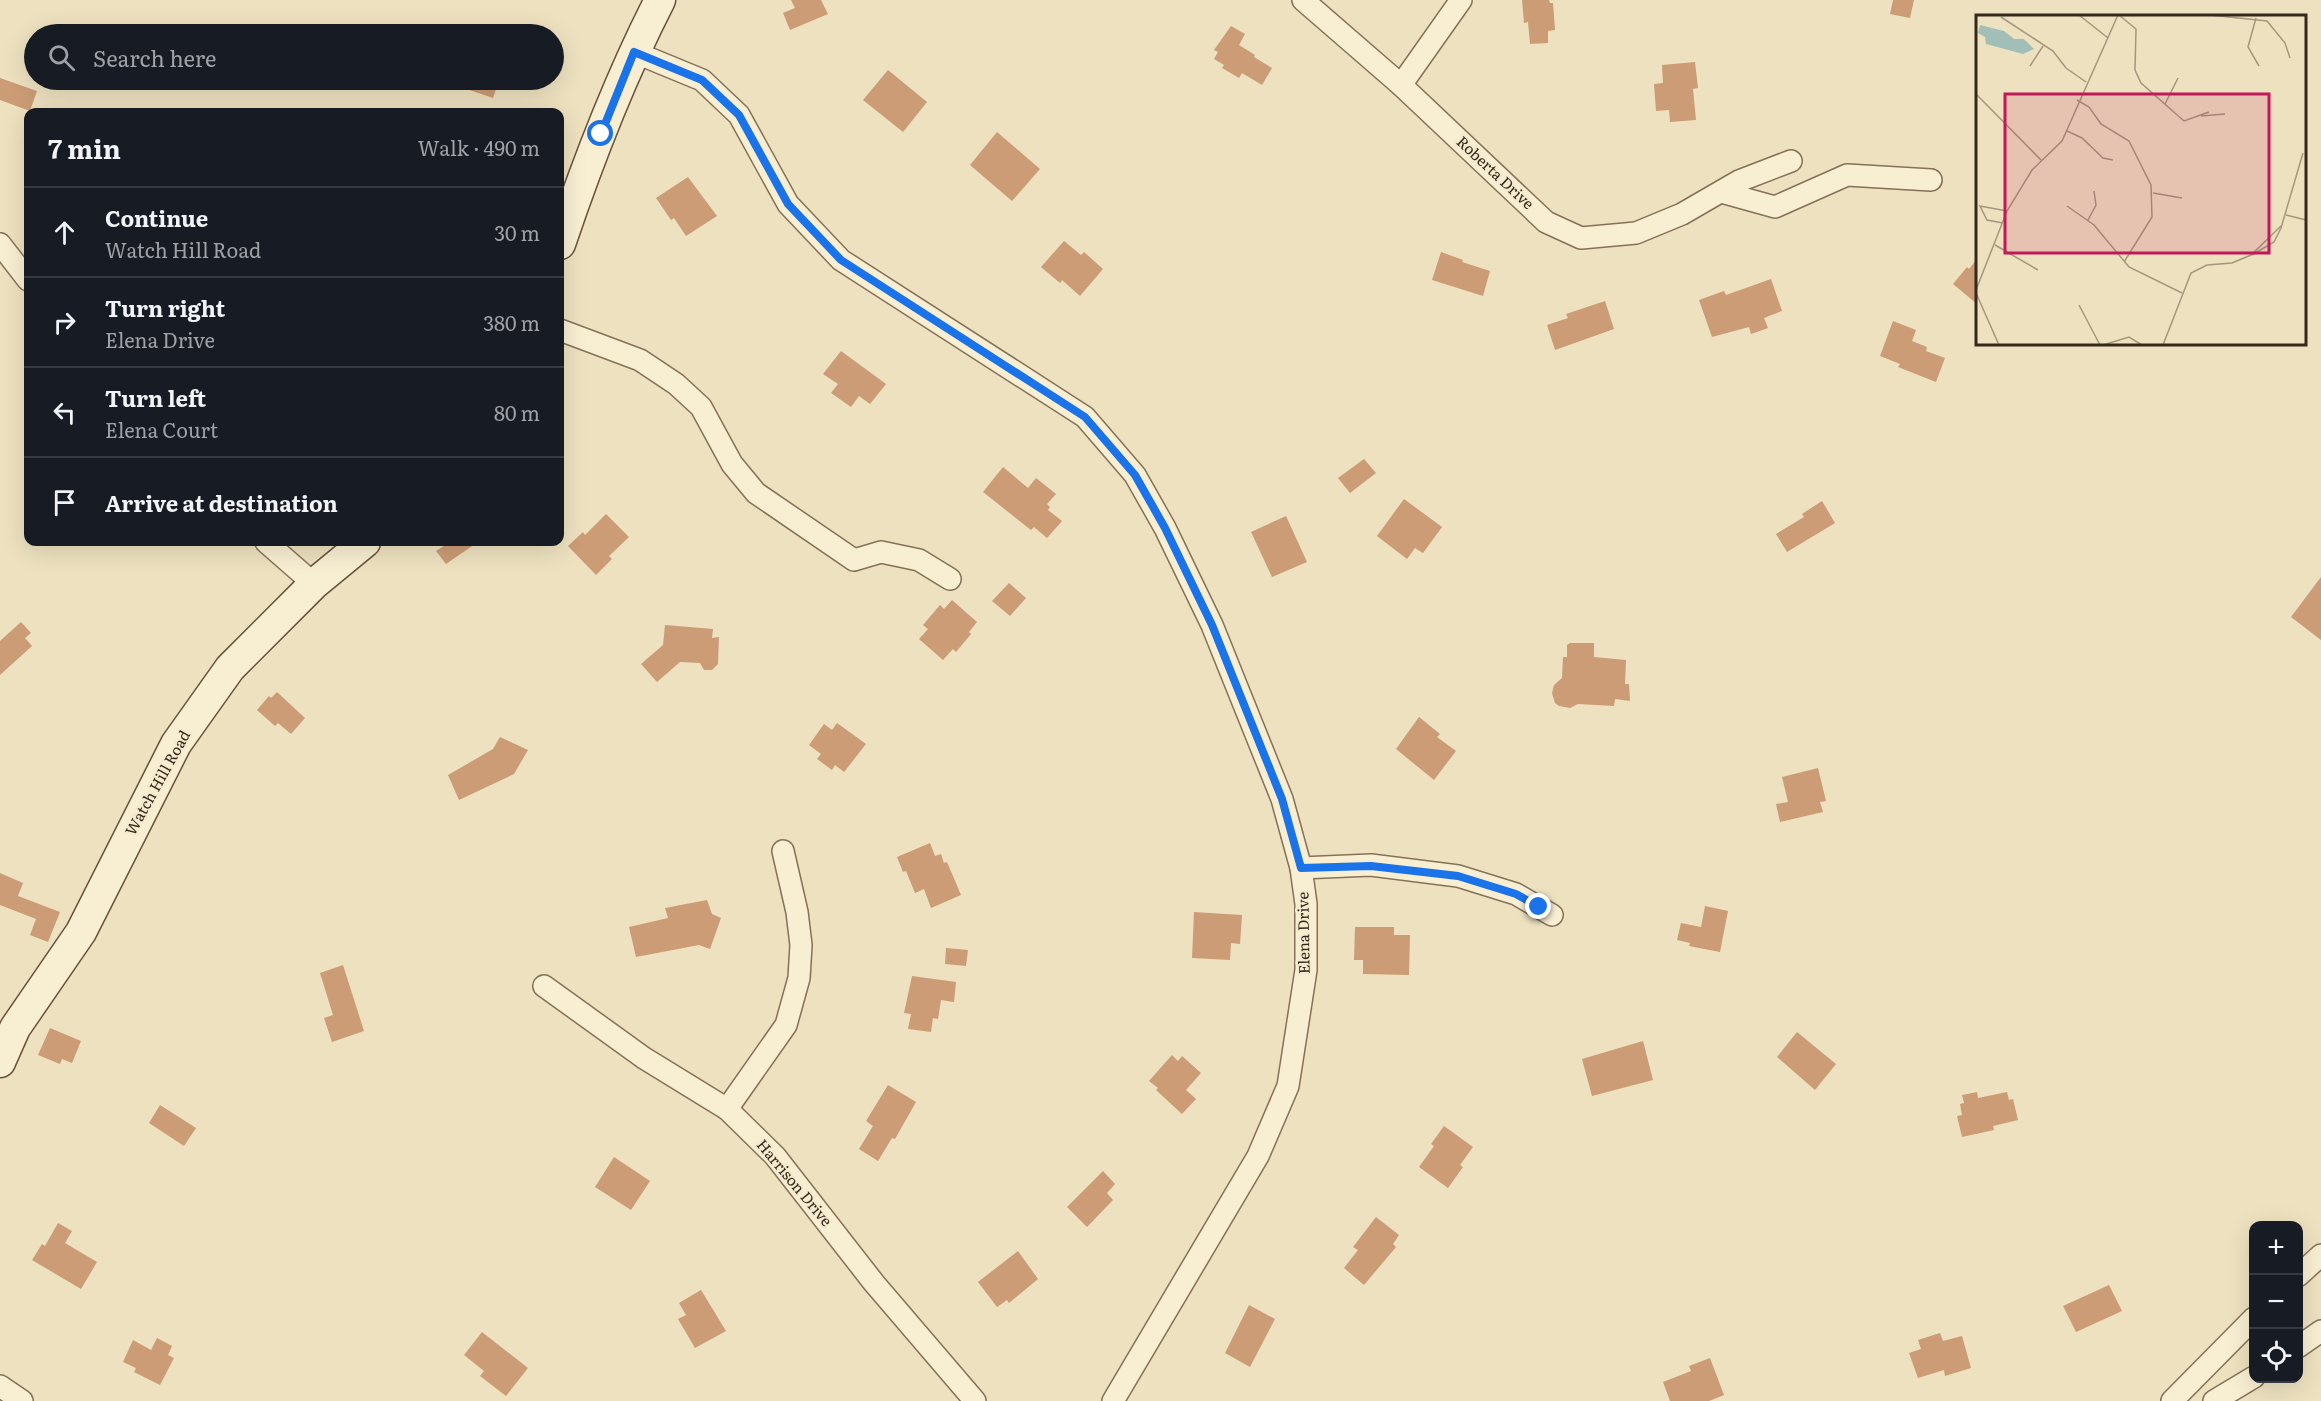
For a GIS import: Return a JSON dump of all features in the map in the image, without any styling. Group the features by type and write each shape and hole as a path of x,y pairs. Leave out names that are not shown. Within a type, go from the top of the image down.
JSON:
{"street":[{"path":"564,231 634,52 660,0"},
{"name":"Roberta Drive","path":"1304,0 1401,85 1546,222 1581,238 1636,233 1682,214 1739,181 1791,161"},
{"path":"1401,85 1461,0"},
{"name":"Elena Drive","path":"634,52 702,80 739,115 788,204 841,260 1085,417 1135,475 1165,528 1212,625 1282,799 1301,868 1306,904 1306,970 1288,1086 1258,1156 1113,1401"},
{"path":"1721,192 1775,207 1846,175 1931,180"},
{"path":"0,244 24,275"},
{"path":"564,332 640,360 676,384 701,407 732,464 756,494 854,560 881,552 919,560 950,579"},
{"path":"271,546 314,584"},
{"name":"Watch Hill Road","path":"0,1062 15,1028 81,932 176,744 230,668 314,584 360,546"},
{"path":"727,1109 786,1024 799,978 801,945 797,912 783,851"},
{"path":"1301,868 1371,866 1458,876 1516,894 1552,915"},
{"name":"Harrison Drive","path":"544,986 644,1058 727,1109 776,1156 874,1283 975,1401"},
{"path":"2299,1275 2321,1255"},
{"path":"2172,1401 2249,1322"},
{"path":"2303,1344 2321,1331"},
{"path":"2214,1401 2249,1379"},
{"path":"0,1386 22,1401"}],"building":[{"path":"791,0 821,0 828,14 790,30 783,13 795,8"},
{"path":"1522,0 1549,0 1553,3 1555,30 1548,31 1548,43 1530,44 1528,22 1524,23"},
{"path":"1893,0 1914,0 1910,18 1890,14"},
{"path":"1231,26 1245,34 1239,45 1272,68 1262,85 1242,73 1239,78 1222,68 1224,65 1214,59 1218,52 1214,50"},
{"path":"1695,62 1698,88 1693,89 1696,120 1670,122 1669,110 1656,111 1654,84 1663,83 1662,65"},
{"path":"888,70 927,102 903,132 863,100"},
{"path":"0,78 24,86 24,90 37,91 31,108 24,109 0,100"},
{"path":"470,90 496,90 493,98"},
{"path":"997,132 1040,169 1012,201 970,165"},
{"path":"688,177 717,216 686,236 674,218 671,220 656,198"},
{"path":"1064,241 1081,255 1084,252 1103,269 1080,296 1062,280 1060,283 1041,267"},
{"path":"1441,252 1490,271 1483,296 1432,280"},
{"path":"1976,260 1976,303 1953,284 1967,267 1969,269"},
{"path":"1771,279 1782,311 1764,318 1768,328 1751,334 1749,327 1712,337 1699,300 1724,291 1726,295"},
{"path":"1605,301 1614,329 1555,350 1547,325 1568,318 1566,314"},
{"path":"1893,321 1916,330 1912,341 1927,347 1926,351 1945,358 1936,382 1898,367 1900,364 1880,356"},
{"path":"841,351 886,384 870,404 859,396 851,407 831,393 838,384 823,374"},
{"path":"1364,459 1376,473 1350,493 1338,478"},
{"path":"1003,467 1028,488 1036,478 1056,494 1047,504 1050,507 1048,510 1062,521 1047,538 1034,527 1031,530 983,492"},
{"path":"1404,499 1442,527 1423,553 1415,548 1407,559 1377,536"},
{"path":"1822,501 1835,523 1787,552 1776,534 1804,517 1802,514"},
{"path":"606,514 629,537 609,556 612,559 596,575 568,546 583,532 585,535"},
{"path":"1286,516 1307,562 1272,577 1251,532"},
{"path":"444,546 472,546 446,564 436,551"},
{"path":"2321,577 2321,640 2291,617"},
{"path":"1009,583 1026,598 1010,616 992,601"},
{"path":"952,600 977,622 969,632 971,634 956,652 953,649 943,660 919,639 928,629 923,625 940,605 944,609"},
{"path":"21,622 31,633 25,638 32,646 0,675 0,641"},
{"path":"665,625 713,629 712,638 719,637 718,664 712,670 704,670 700,663 680,662 657,682 641,664 663,645"},
{"path":"1594,643 1594,657 1626,660 1625,684 1629,684 1630,701 1615,699 1614,706 1578,704 1570,708 1555,703 1552,693 1554,685 1562,678 1563,657 1567,657 1567,645"},
{"path":"277,692 305,718 291,734 278,723 275,726 257,710 269,696 271,698"},
{"path":"1419,717 1440,734 1437,737 1456,751 1434,780 1396,749"},
{"path":"837,723 866,744 844,772 835,765 832,770 817,759 821,754 809,745 824,724 832,730"},
{"path":"500,737 528,750 514,774 459,800 448,775 493,749"},
{"path":"1818,768 1826,801 1820,802 1823,812 1780,822 1776,804 1788,802 1782,777"},
{"path":"930,843 935,856 941,854 944,863 947,862 961,895 931,908 924,889 915,893 897,857"},
{"path":"0,873 23,883 18,896 60,912 48,942 30,935 36,919 0,905"},
{"path":"707,900 712,914 721,918 710,949 699,945 636,957 629,927 668,918 665,908"},
{"path":"1705,906 1728,911 1720,952 1689,946 1690,943 1677,940 1681,923 1701,927"},
{"path":"1194,912 1242,915 1240,944 1231,943 1230,960 1192,958"},
{"path":"1355,927 1394,927 1394,935 1410,935 1409,975 1363,974 1363,960 1354,960"},
{"path":"946,948 968,950 966,966 945,964"},
{"path":"343,965 364,1031 332,1042 324,1018 333,1015 320,973"},
{"path":"912,976 956,982 954,1002 941,1000 938,1019 933,1018 931,1032 908,1029 911,1014 904,1013"},
{"path":"50,1028 81,1041 72,1063 62,1059 60,1064 38,1055"},
{"path":"1797,1032 1836,1064 1815,1090 1777,1057"},
{"path":"1643,1041 1653,1080 1592,1096 1582,1059"},
{"path":"1172,1055 1178,1061 1182,1056 1201,1073 1186,1090 1196,1099 1182,1114 1149,1081"},
{"path":"888,1085 916,1102 895,1139 892,1138 878,1161 859,1149 873,1126 866,1121"},
{"path":"1977,1092 1978,1098 2007,1092 2009,1100 2013,1099 2018,1120 1993,1126 1994,1130 1962,1137 1957,1116 1962,1115 1960,1104 1964,1103 1962,1095"},
{"path":"160,1105 196,1128 184,1146 149,1123"},
{"path":"1444,1126 1473,1147 1460,1165 1463,1167 1448,1188 1419,1167 1434,1146 1431,1144"},
{"path":"614,1157 650,1181 631,1210 595,1187"},
{"path":"1103,1171 1115,1184 1107,1193 1113,1200 1087,1227 1067,1207"},
{"path":"1376,1217 1399,1235 1393,1244 1396,1247 1364,1285 1344,1268 1358,1250 1353,1247"},
{"path":"58,1223 72,1231 65,1243 97,1262 81,1289 32,1260 42,1244 45,1246"},
{"path":"1018,1251 1038,1279 1009,1303 1007,1300 997,1307 978,1282"},
{"path":"2109,1285 2122,1311 2076,1332 2063,1306"},
{"path":"701,1290 726,1331 695,1348 678,1319 686,1315 679,1303"},
{"path":"1249,1305 1275,1319 1250,1367 1225,1353"},
{"path":"482,1332 528,1368 506,1396 480,1376 484,1371 464,1355"},
{"path":"1940,1333 1943,1341 1962,1336 1971,1368 1945,1376 1944,1370 1918,1378 1909,1353 1921,1349 1918,1340"},
{"path":"157,1338 172,1346 168,1355 174,1358 160,1385 134,1372 136,1368 123,1362 133,1340 151,1350"},
{"path":"1710,1358 1724,1395 1709,1401 1670,1401 1663,1382 1691,1371 1689,1366"}],"route":[{"path":"601,134 634,52 702,80 739,115 788,204 841,260 1085,417 1135,475 1165,528 1212,625 1282,799 1301,868 1371,866 1458,876 1516,894 1539,907"}]}
